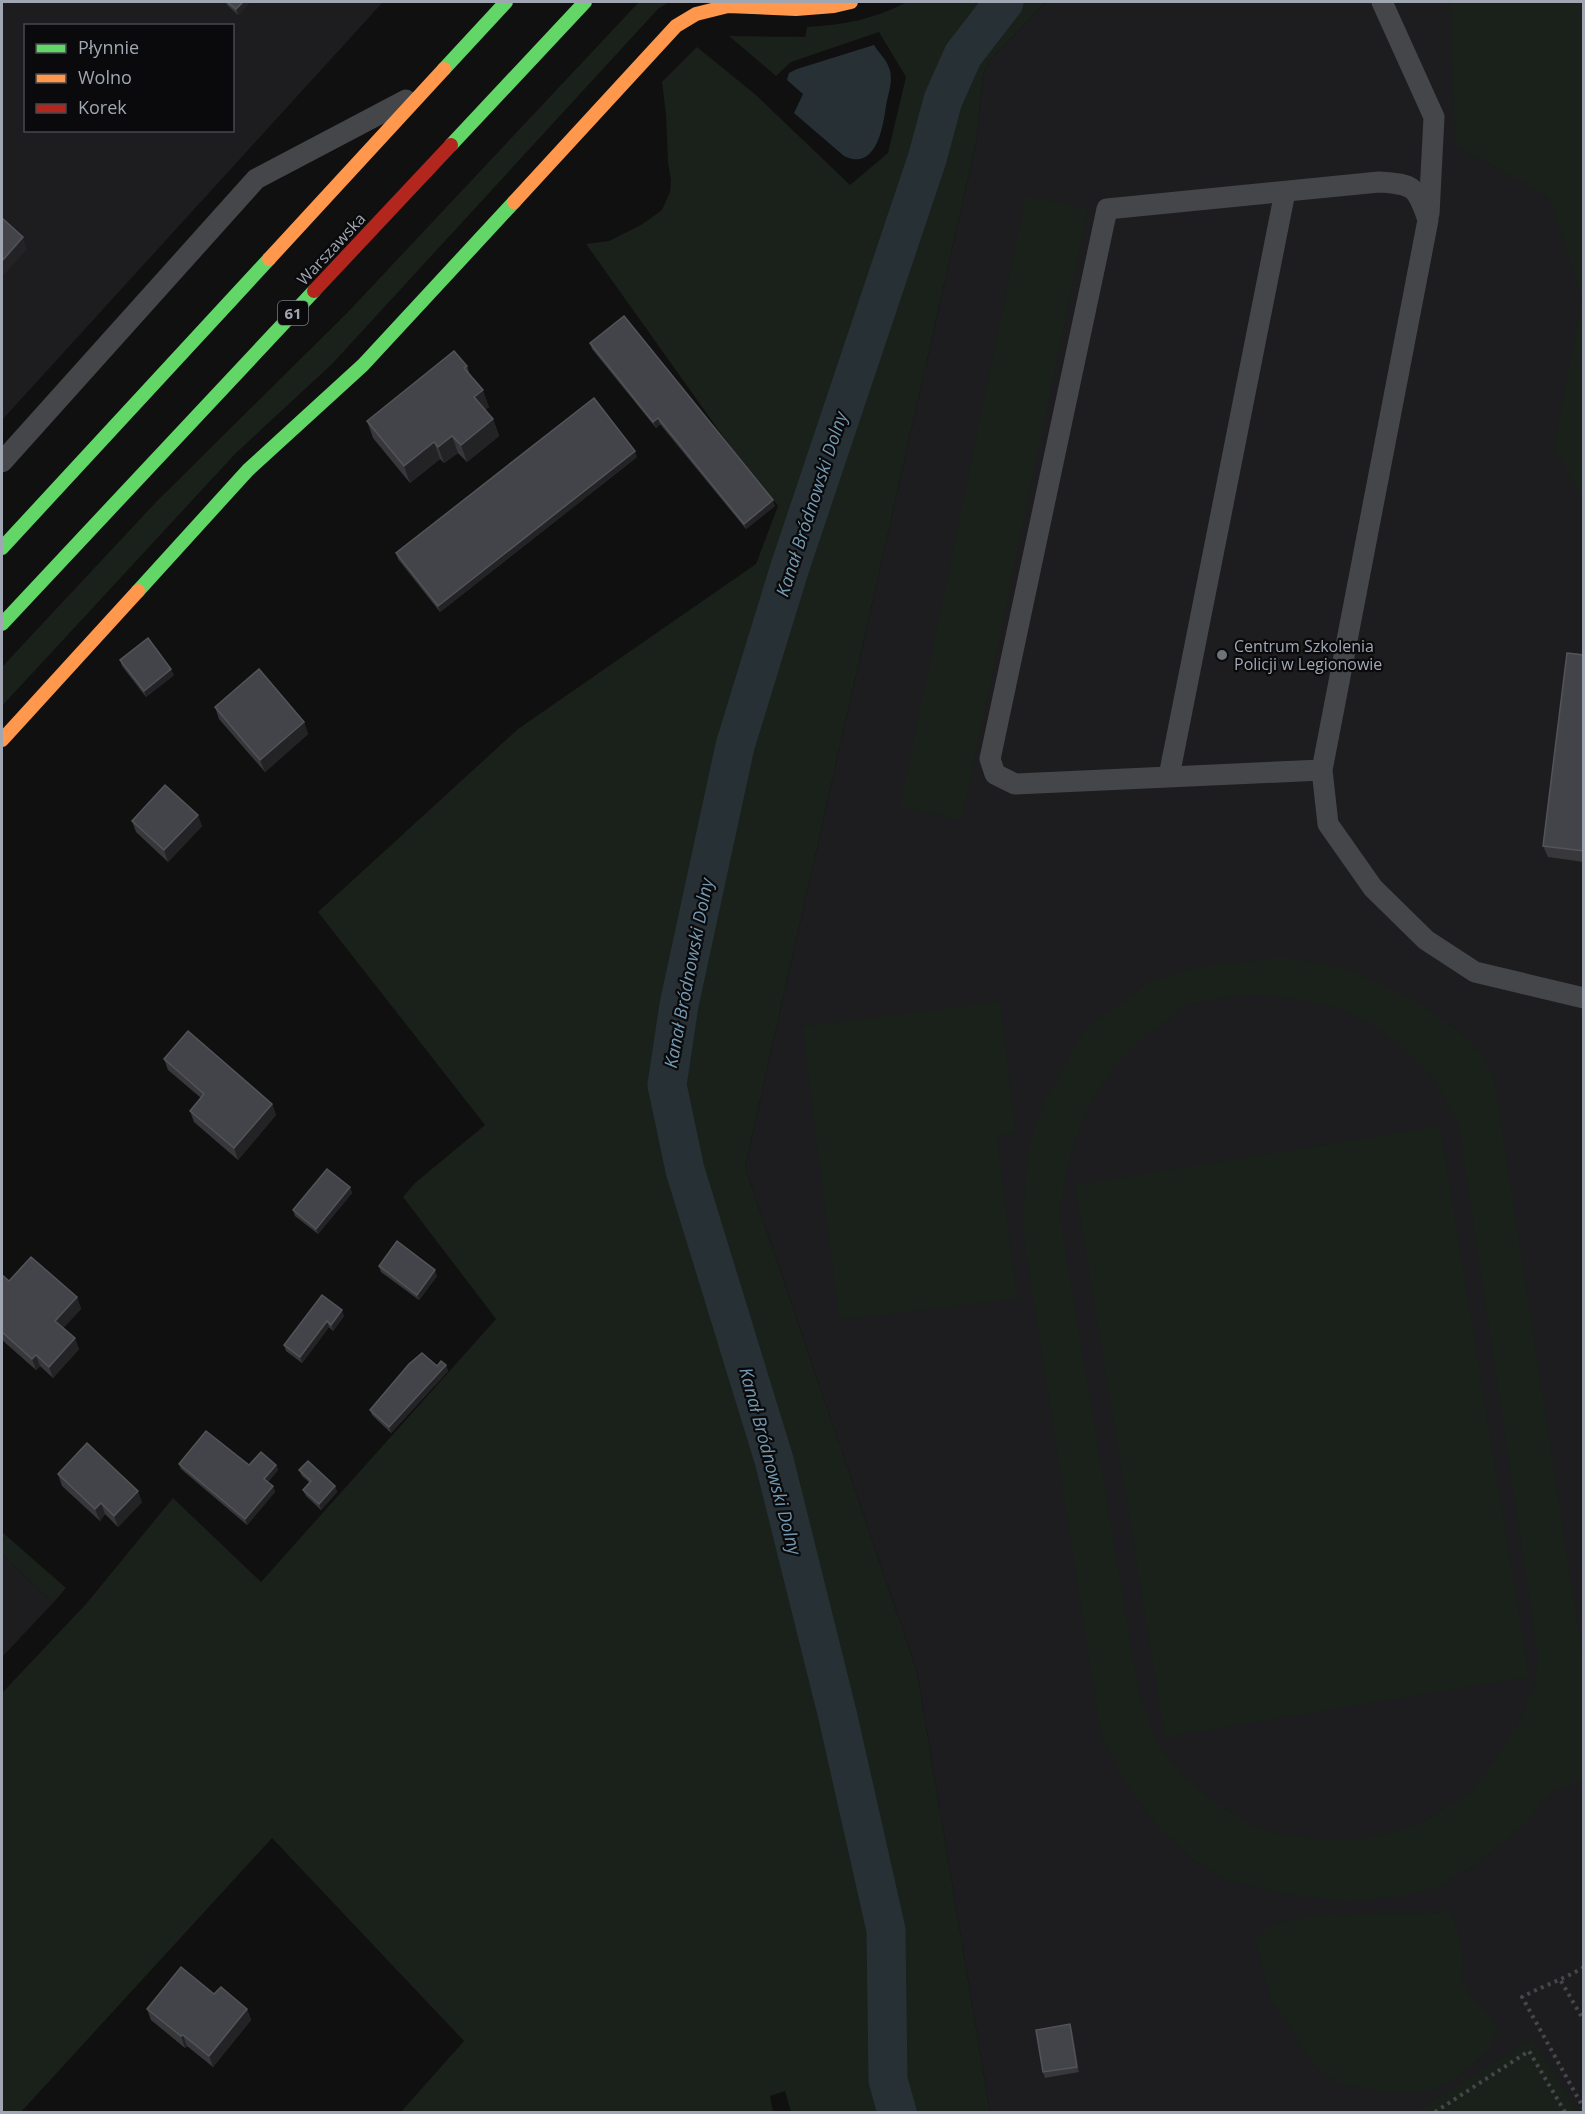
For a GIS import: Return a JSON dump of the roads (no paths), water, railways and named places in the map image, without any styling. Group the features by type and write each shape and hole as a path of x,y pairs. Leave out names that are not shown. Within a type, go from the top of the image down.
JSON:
{"main road":[{"path":"2,548 506,2"},
{"name":"Warszawska","path":"2,624 585,2"},
{"path":"2,740 248,470 363,365 675,26 696,14 728,6 796,9 834,6 851,2"}],"lane":[{"path":"1382,2 1434,117 1428,220 1323,770 1328,824 1373,888 1426,940 1475,972 1584,998"},
{"path":"2,462 256,179 425,90"},
{"path":"1323,770 1015,784 994,774 990,759 1107,209 1379,182 1403,183 1420,195 1428,220"},
{"path":"1169,776 1285,192"}],"waterway":[{"name":"Kanał Bródnowski Dolny","path":"897,2112 888,2080 886,1930 838,1717 774,1460 685,1170 667,1085 679,1005 735,746 789,570 927,159 943,100 963,55 1004,2"}],"place":[{"name":"Centrum Szkolenia Policji w Legionowie","path":"1222,655"}]}
